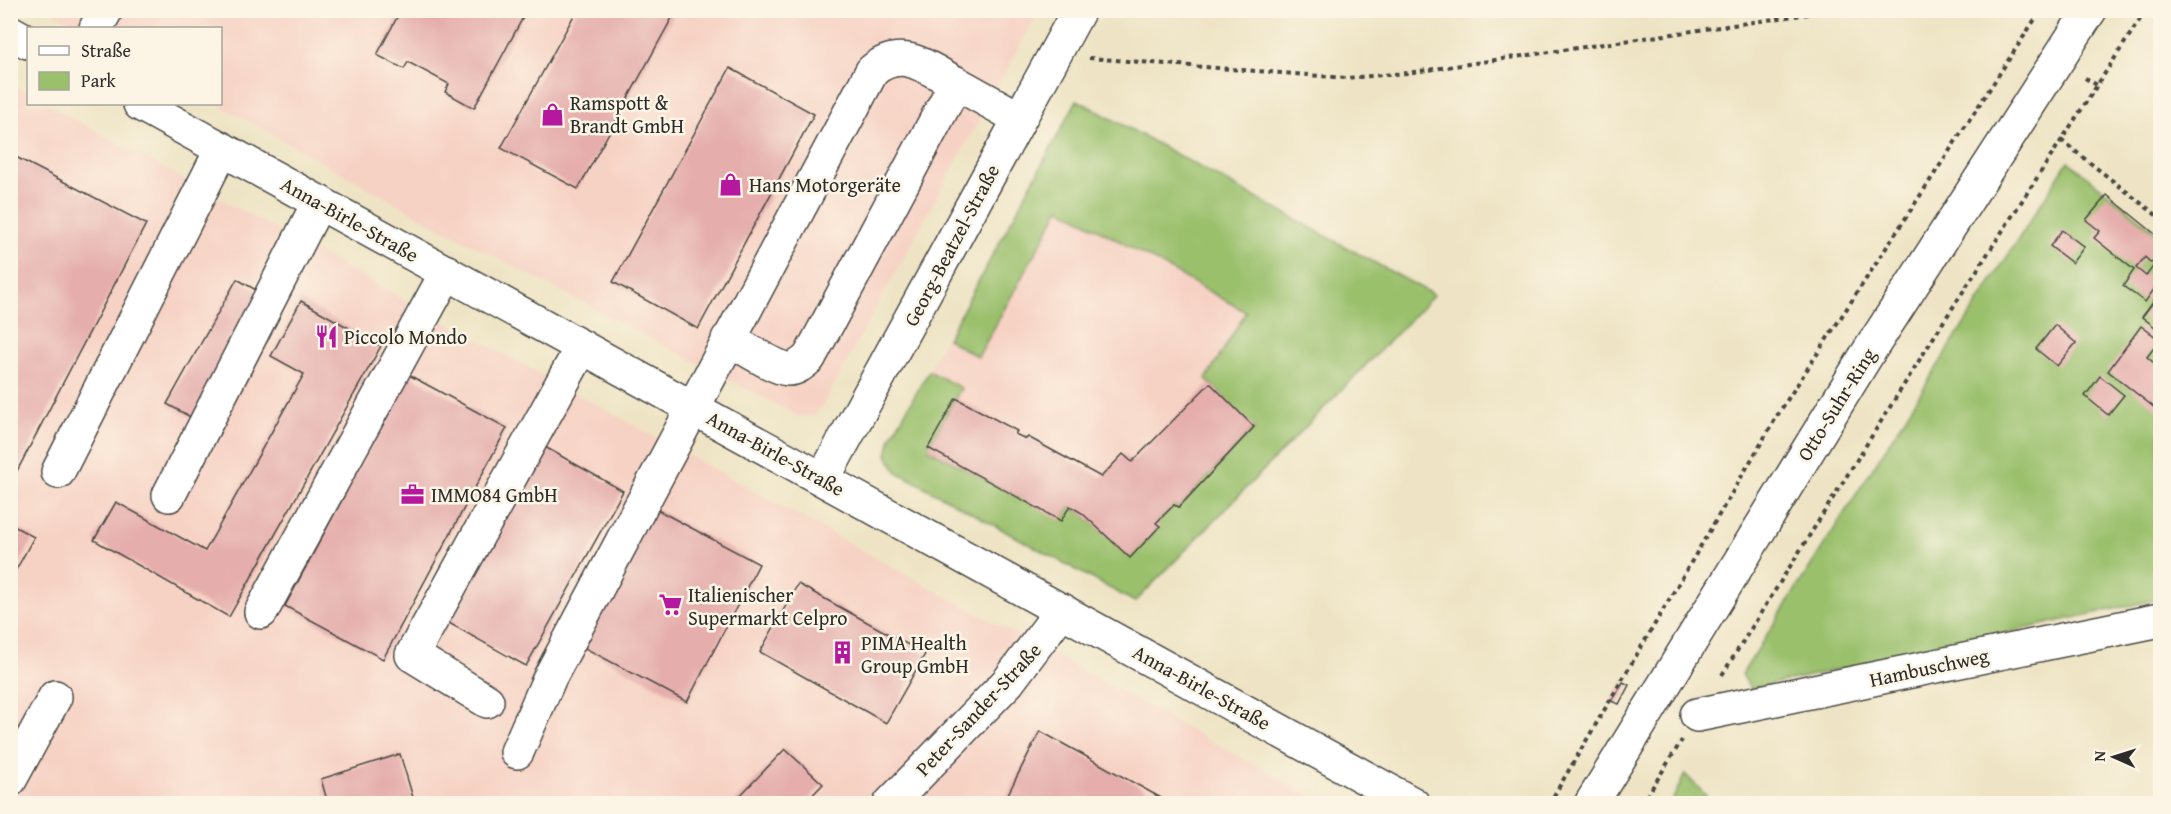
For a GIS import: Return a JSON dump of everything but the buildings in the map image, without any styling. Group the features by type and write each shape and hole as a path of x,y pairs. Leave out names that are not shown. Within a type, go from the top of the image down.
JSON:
{"street":[{"path":"97,27 106,10"},
{"name":"Georg-Beatzel-Straße","path":"823,479 1079,10"},
{"name":"Otto-Suhr-Ring","path":"1591,804 1866,356 2090,10"},
{"path":"10,32 27,41"},
{"path":"518,752 550,678 872,71 893,57 908,59 1019,118"},
{"path":"728,339 779,366 790,369 800,366 808,358 956,83"},
{"name":"Anna-Birle-Straße","path":"142,105 1413,804"},
{"path":"58,472 222,148"},
{"path":"169,495 319,202"},
{"path":"261,612 447,272"},
{"path":"488,701 412,655 582,347"},
{"name":"Peter-Sander-Straße","path":"890,804 1008,682 1062,610"},
{"name":"Hambuschweg","path":"1697,715 2160,620"},
{"path":"10,780 55,697"}],"path":[{"path":"1054,55 1346,78 1407,73 1835,10"},
{"path":"1549,804 1780,411 2040,10"},
{"path":"1642,804 2061,140 2146,10"},
{"path":"2061,140 2160,219"}],"shaded area":[{"path":"1623,10 1665,11 1642,20"},
{"path":"51,11 1039,11 824,403 814,415 800,417 433,224 219,105 222,105 222,27 81,27"},
{"path":"10,83 27,92 27,105 49,105 1324,803 11,803"},
{"path":"1077,100 1434,295 1135,602 897,472 887,455 891,437"}],"green space":[{"path":"1077,100 1434,295 1135,602 897,472 887,455 891,437 929,371 961,388 928,449 1061,520 1070,506 1082,513 1130,558 1159,527 1156,523 1174,505 1179,507 1254,428 1206,379 1246,312 1060,208 978,357 947,339"},
{"path":"2068,161 2160,235 2160,599 1750,689 1742,674"},
{"path":"1685,774 1713,803 1671,803"}],"place":[{"name":"Ramspott & Brandt GmbH","path":"552,114"},
{"name":"Hans Motorgeräte","path":"731,184"},
{"name":"Piccolo Mondo","path":"326,336"},
{"name":"IMMO84 GmbH","path":"413,494"},
{"name":"Italienischer Supermarkt Celpro","path":"670,605"},
{"name":"PIMA Health Group GmbH","path":"843,653"}]}
